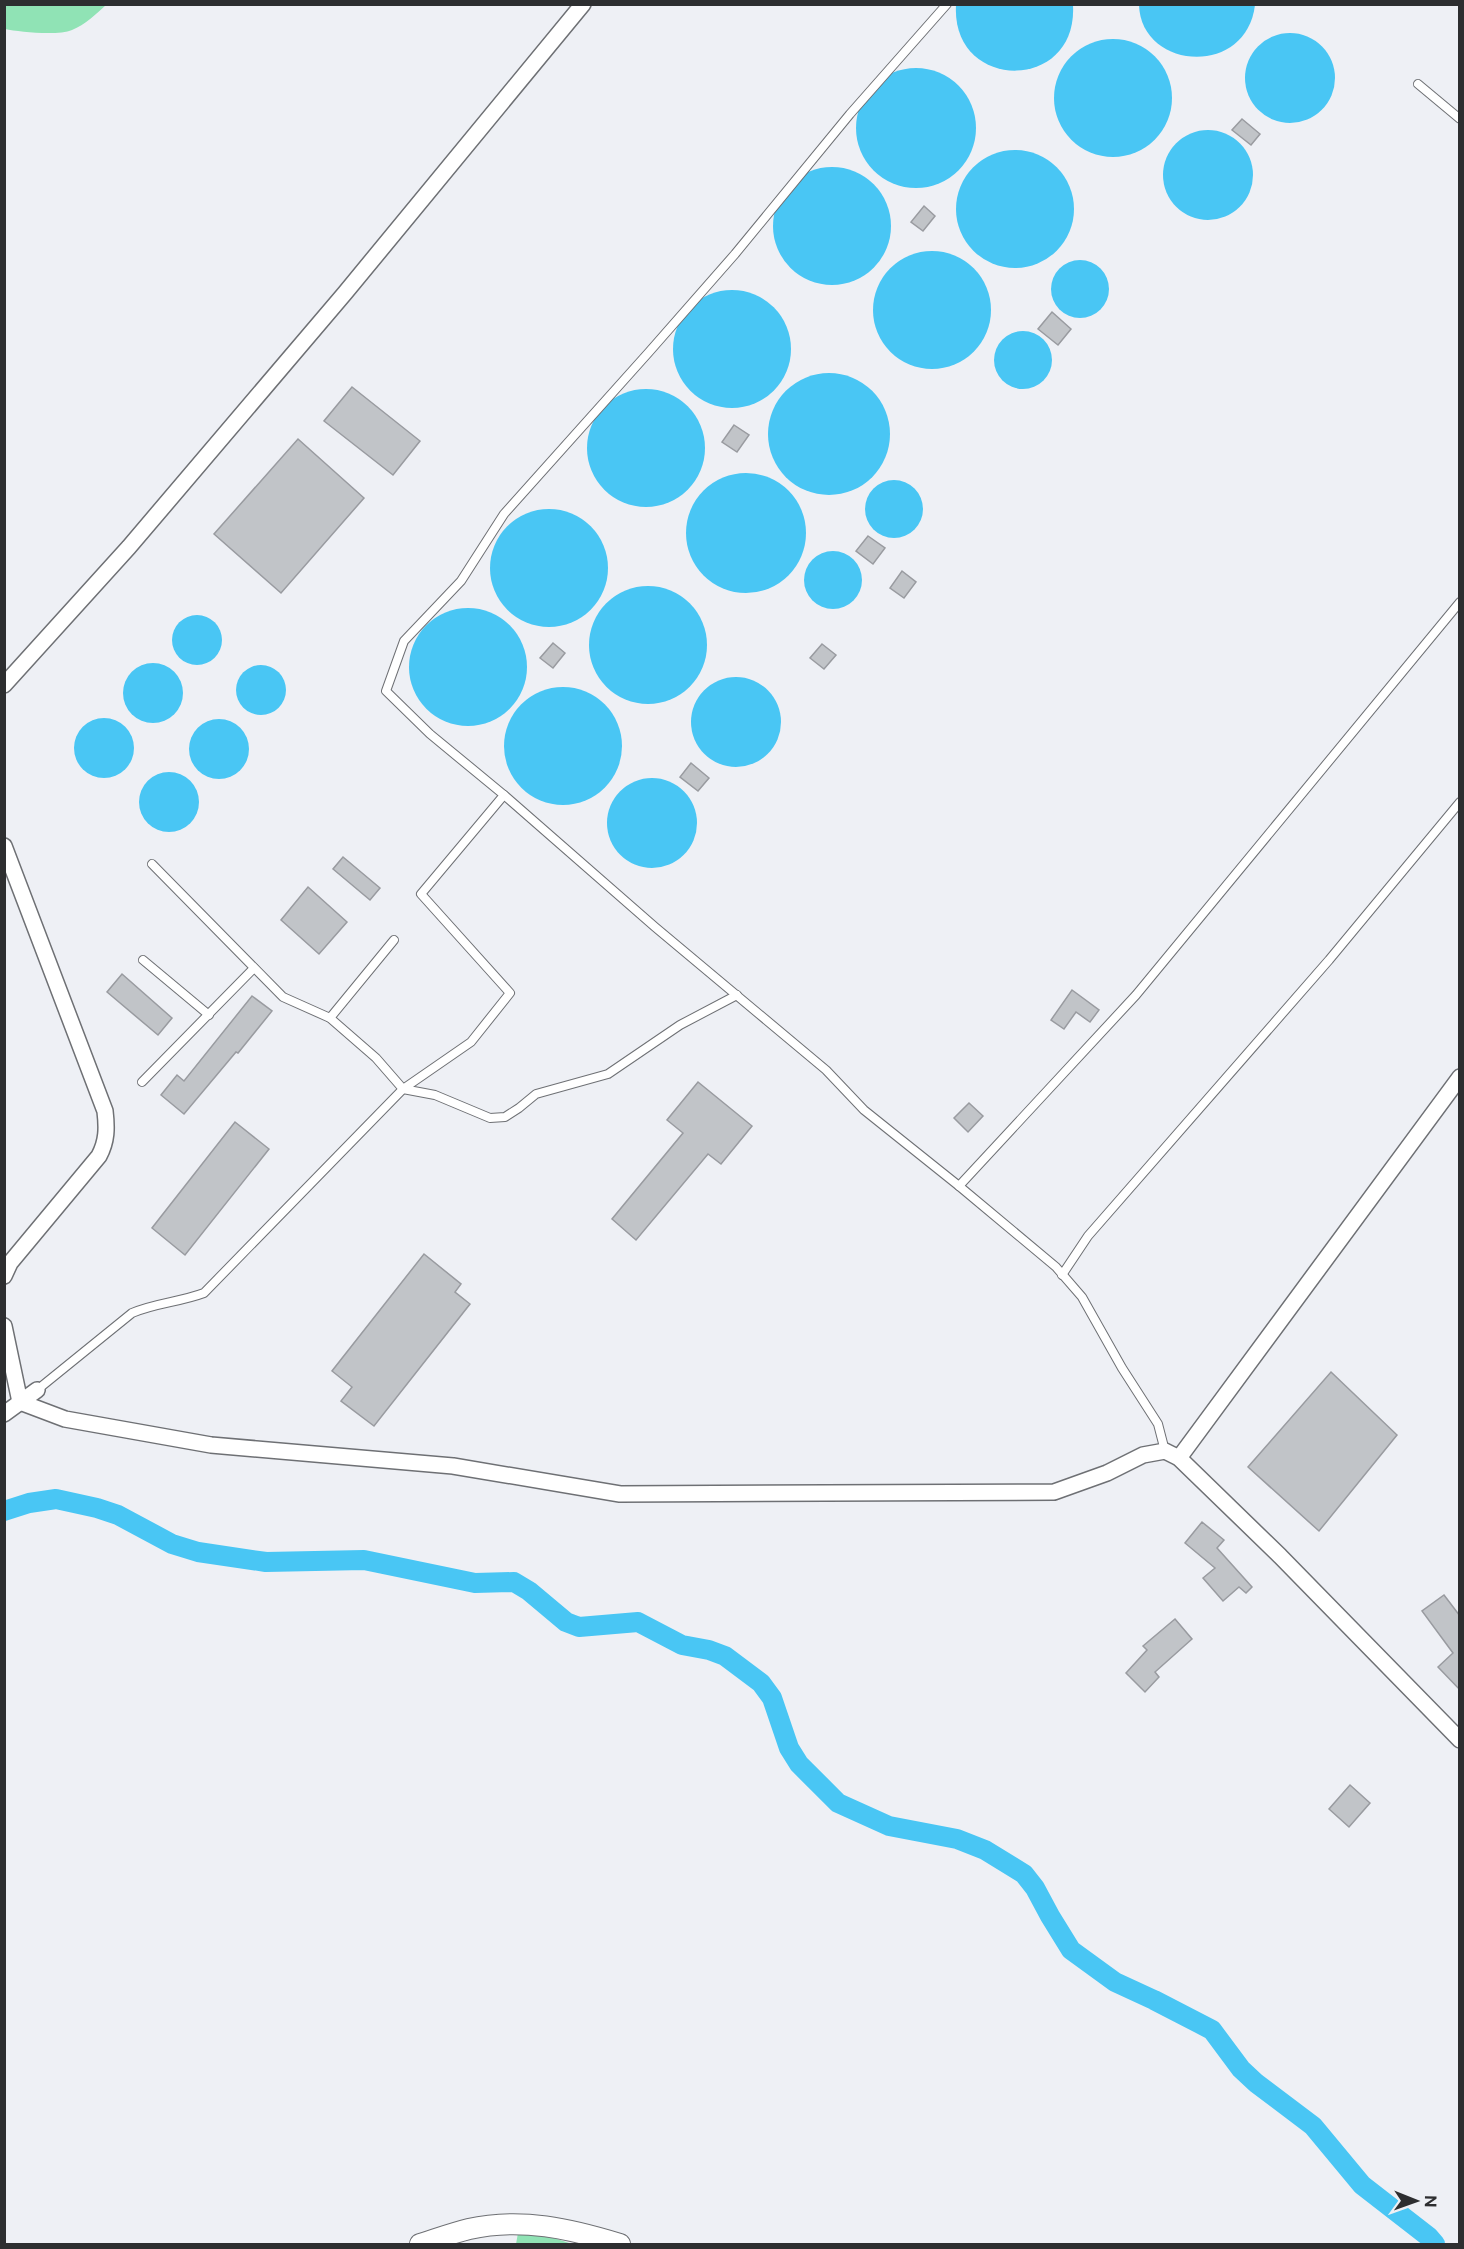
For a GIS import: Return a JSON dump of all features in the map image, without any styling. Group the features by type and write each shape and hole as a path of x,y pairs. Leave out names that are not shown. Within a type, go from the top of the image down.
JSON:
{"street":[{"path":"4,684 129,547 345,293 583,4"},
{"path":"4,846 105,1111 107,1129 105,1144 99,1156 10,1263 4,1276"},
{"path":"1172,1455 1460,1077"},
{"path":"4,1326 20,1402"},
{"path":"4,1414 37,1390"},
{"path":"20,1402 65,1419 211,1445 453,1466 620,1494 1054,1492 1107,1473 1143,1455 1172,1455 1280,1556 1460,1740"},
{"path":"420,2244 469,2229 518,2224 559,2228 620,2244"}],"lane":[{"path":"947,4 850,114 735,254 504,514 461,581 404,640 386,691 430,734 826,1070 864,1110 959,1186 1062,1275 1082,1297 1122,1368 1158,1424 1172,1455"},
{"path":"1418,84 1460,119"},
{"path":"959,1186 1136,995 1460,602"},
{"path":"37,1390 132,1313 147,1306 186,1300 204,1293 403,1089 471,1042 510,993 421,894 504,795"},
{"path":"1062,1275 1088,1236 1329,960 1460,802"},
{"path":"152,864 283,997 330,1018 376,1058 403,1089 435,1095 490,1118 505,1117 536,1094 608,1074 680,1025 737,995"},
{"path":"330,1018 394,940"},
{"path":"143,960 209,1015"},
{"path":"142,1082 254,968"}],"green space":[{"path":"5,4 106,5 77,28 66,32 48,33 5,29"},
{"path":"518,2233 545,2235 569,2243 583,2244 516,2244"}],"water":[{"path":"1139,4 1255,5 1248,29 1233,45 1215,54 1194,57 1174,53 1157,43 1144,27"},
{"path":"956,5 1073,5 1069,34 1056,54 1037,67 1014,71 992,66 973,54 960,34"},
{"path":"1290,33 1307,37 1322,46 1331,61 1335,78 1331,95 1322,110 1307,119 1290,123 1273,119 1258,110 1249,95 1245,78 1249,61 1258,46 1273,37"},
{"path":"1113,39 1136,43 1155,56 1168,75 1172,98 1168,121 1155,140 1136,153 1113,157 1090,153 1071,140 1058,121 1054,98 1058,75 1071,56 1090,43"},
{"path":"916,68 939,73 958,86 971,105 976,128 971,151 958,170 939,183 916,188 893,183 874,170 861,151 856,128 861,105 874,86 893,73"},
{"path":"1208,130 1225,134 1240,143 1249,158 1253,175 1249,192 1240,207 1225,216 1208,220 1191,216 1176,207 1167,192 1163,175 1167,158 1176,143 1191,134"},
{"path":"1015,150 1048,160 1064,176 1074,209 1064,242 1048,258 1015,268 982,258 966,242 956,209 966,176 982,160"},
{"path":"832,167 865,177 881,193 891,226 881,259 865,275 832,285 799,275 783,259 773,226 783,193 799,177"},
{"path":"932,251 965,261 981,277 991,310 981,343 965,359 932,369 899,359 883,343 873,310 883,277 899,261"},
{"path":"1080,260 1096,265 1104,273 1109,289 1104,305 1096,313 1080,318 1064,313 1056,305 1051,289 1056,273 1064,265"},
{"path":"732,290 755,294 774,307 787,326 791,349 787,372 774,391 755,404 732,408 709,404 690,391 677,372 673,349 677,326 690,307 709,294"},
{"path":"1023,331 1039,336 1047,344 1052,360 1047,376 1039,384 1023,389 1007,384 999,376 994,360 999,344 1007,336"},
{"path":"829,373 852,378 872,391 885,411 890,434 885,457 872,477 852,490 829,495 806,490 786,477 773,457 768,434 773,411 786,391 806,378"},
{"path":"646,389 669,393 688,406 701,425 705,448 701,471 688,490 669,503 646,507 623,503 604,490 591,471 587,448 591,425 604,406 623,393"},
{"path":"746,473 769,477 789,490 802,510 806,533 802,556 789,576 769,589 746,593 723,589 703,576 690,556 686,533 690,510 703,490 723,477"},
{"path":"894,480 910,485 918,493 923,509 918,525 910,533 894,538 878,533 870,525 865,509 870,493 878,485"},
{"path":"549,509 572,513 591,526 604,545 608,568 604,591 591,610 572,623 549,627 526,623 507,610 494,591 490,568 494,545 507,526 526,513"},
{"path":"833,551 849,556 857,564 862,580 857,596 849,604 833,609 817,604 809,596 804,580 809,564 817,556"},
{"path":"648,586 671,590 690,603 703,622 707,645 703,668 690,687 671,700 648,704 625,700 606,687 593,668 589,645 593,622 606,603 625,590"},
{"path":"468,608 491,612 510,625 523,644 527,667 523,690 510,709 491,722 468,726 445,722 426,709 413,690 409,667 413,644 426,625 445,612"},
{"path":"197,615 215,622 222,640 215,658 197,665 179,658 172,640 179,622"},
{"path":"153,663 170,668 178,676 183,693 178,710 170,718 153,723 136,718 128,710 123,693 128,676 136,668"},
{"path":"261,665 279,672 286,690 279,708 261,715 243,708 236,690 243,672"},
{"path":"736,677 753,681 768,690 777,705 781,722 777,739 768,754 753,763 736,767 719,763 704,754 695,739 691,722 695,705 704,690 719,681"},
{"path":"563,687 586,691 605,704 618,723 622,746 618,769 605,788 586,801 563,805 540,801 521,788 508,769 504,746 508,723 521,704 540,691"},
{"path":"104,718 121,723 129,731 134,748 129,765 121,773 104,778 87,773 79,765 74,748 79,731 87,723"},
{"path":"219,719 236,724 244,732 249,749 244,766 236,774 219,779 202,774 194,766 189,749 194,732 202,724"},
{"path":"169,772 186,777 194,785 199,802 194,819 186,827 169,832 152,827 144,819 139,802 144,785 152,777"},
{"path":"652,778 669,782 684,791 693,806 697,823 693,840 684,855 669,864 652,868 635,864 620,855 611,840 607,823 611,806 620,791 635,782"}],"building":[{"path":"1242,119 1260,134 1251,145 1232,130"},
{"path":"924,206 935,216 923,231 911,222"},
{"path":"1052,312 1071,329 1058,345 1038,329"},
{"path":"352,387 420,441 393,475 324,421"},
{"path":"734,425 749,435 737,452 722,442"},
{"path":"298,439 364,498 281,593 214,534"},
{"path":"868,536 885,548 873,564 856,551"},
{"path":"902,571 916,582 904,598 890,588"},
{"path":"553,643 565,653 553,668 540,658"},
{"path":"822,644 836,655 824,669 810,658"},
{"path":"691,763 709,778 698,791 680,777"},
{"path":"343,857 380,888 370,900 333,869"},
{"path":"308,887 347,922 319,954 281,920"},
{"path":"122,974 172,1018 158,1035 107,992"},
{"path":"1072,990 1099,1010 1090,1022 1076,1012 1064,1029 1051,1020"},
{"path":"252,996 272,1011 184,1114 161,1095 177,1075 184,1081"},
{"path":"698,1082 752,1126 721,1164 708,1154 636,1240 612,1219 683,1133 667,1120"},
{"path":"969,1103 983,1116 968,1132 954,1118"},
{"path":"235,1122 269,1149 185,1255 152,1228"},
{"path":"424,1254 461,1284 455,1292 470,1304 374,1426 341,1401 352,1387 332,1371"},
{"path":"1331,1372 1397,1435 1319,1531 1248,1467"},
{"path":"1202,1522 1224,1540 1217,1548 1252,1587 1246,1593 1239,1587 1223,1601 1203,1578 1215,1568 1185,1543"},
{"path":"1444,1595 1460,1616 1460,1690 1438,1667 1453,1653 1422,1611"},
{"path":"1175,1619 1192,1639 1155,1672 1159,1677 1145,1692 1126,1673 1147,1650 1143,1646"},
{"path":"1350,1785 1370,1803 1349,1827 1329,1809"}],"waterway":[{"path":"4,1511 29,1503 56,1499 118,1515 172,1544 198,1552 266,1562 364,1560 475,1583 514,1582 529,1591 566,1622 579,1627 638,1622 682,1645 709,1650 725,1656 761,1683 772,1698 789,1748 799,1764 838,1803 889,1826 957,1839 985,1850 1024,1874 1035,1888 1071,1950 1115,1982 1212,2030 1241,2069 1313,2126 1362,2185 1435,2244"}]}
